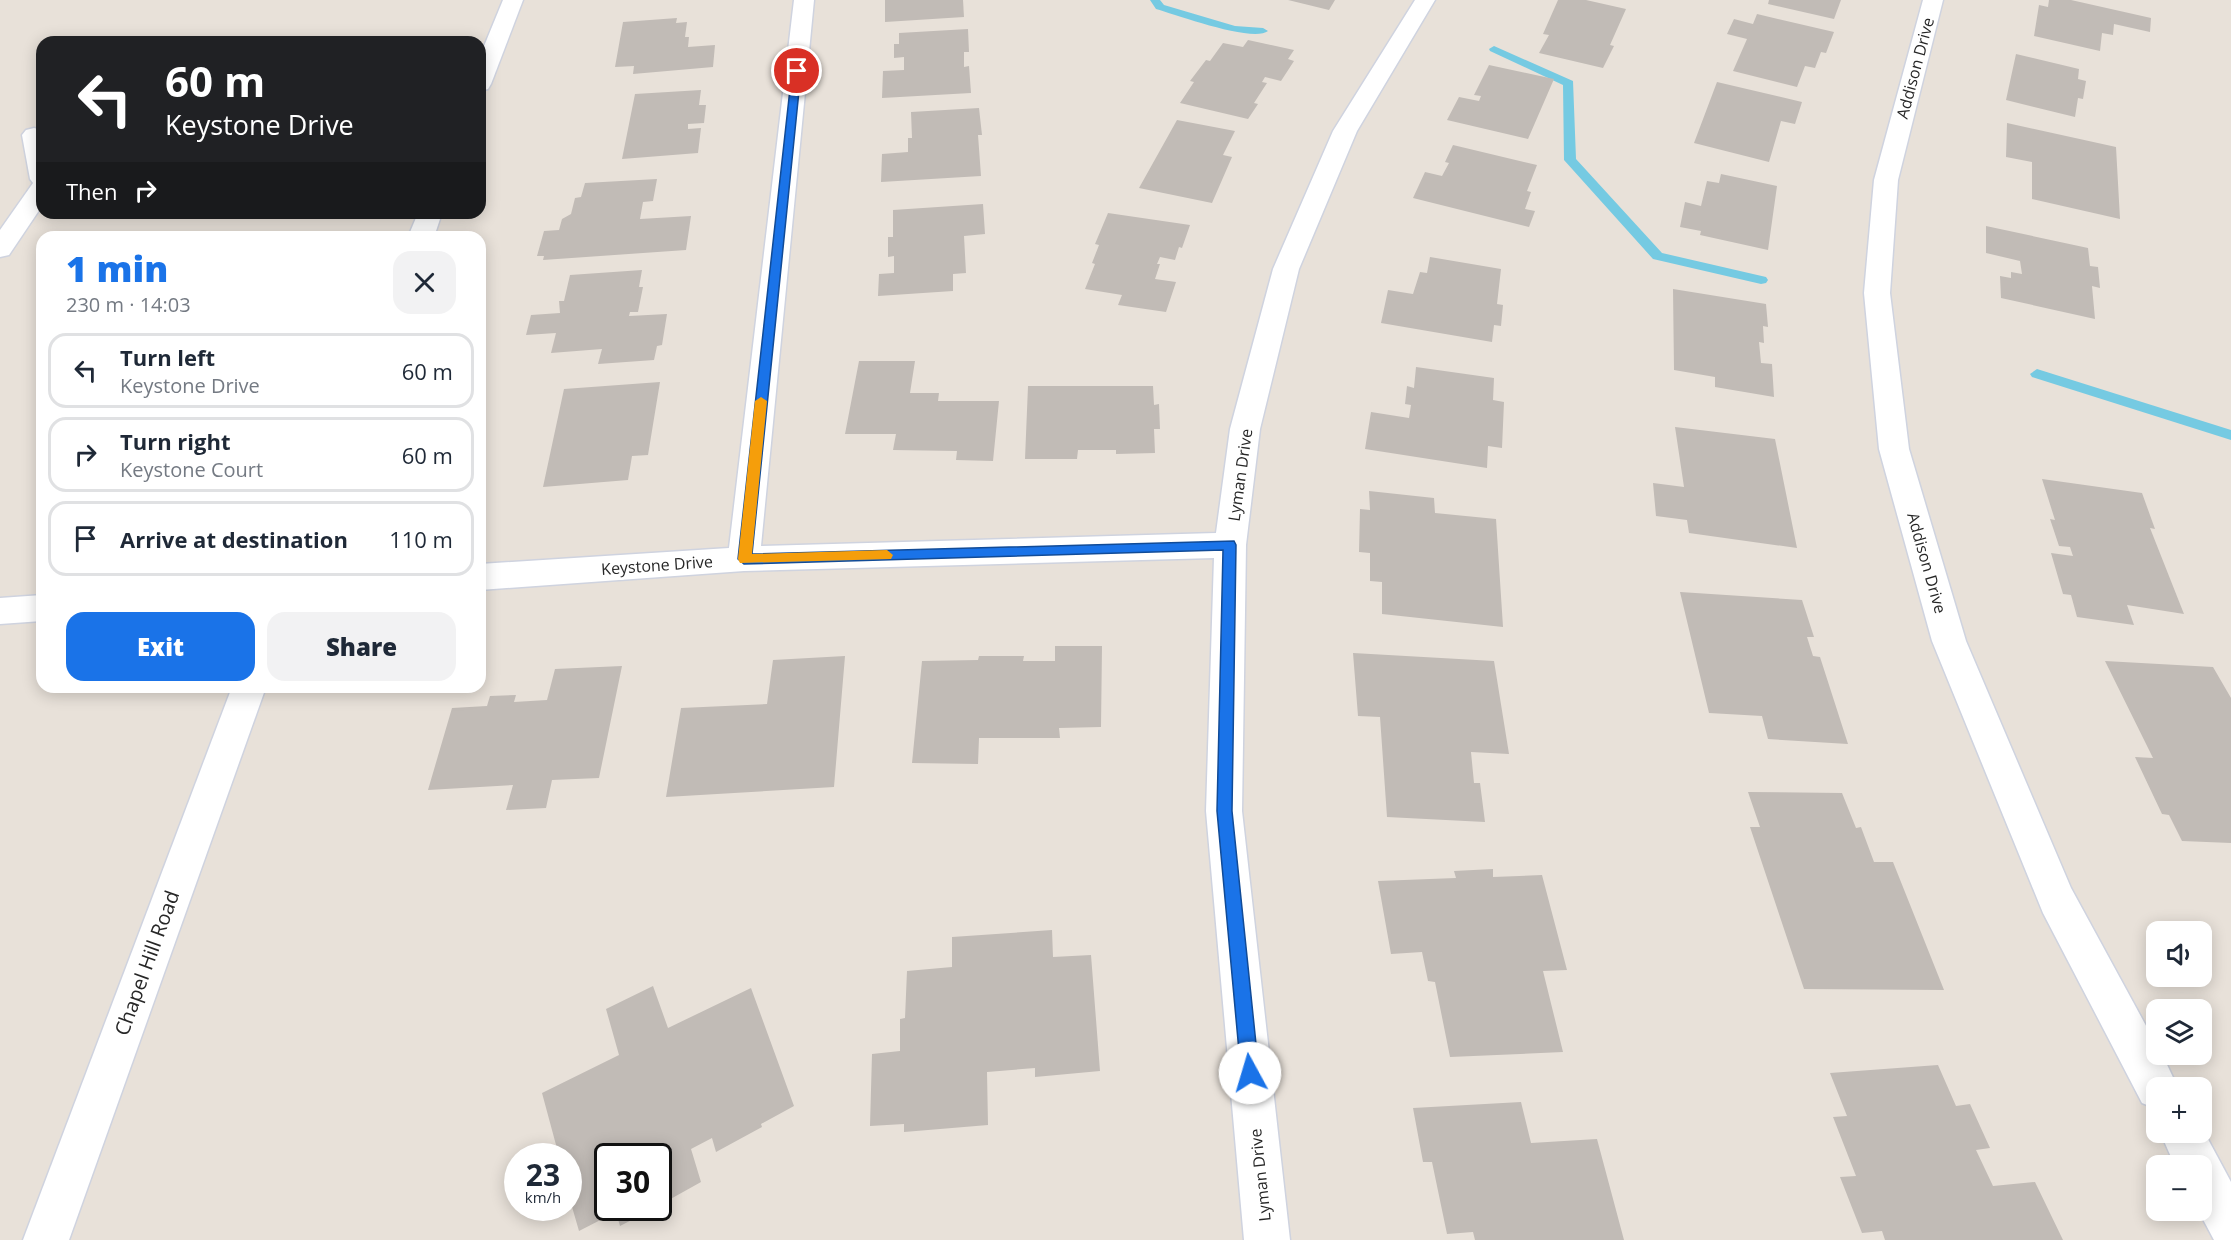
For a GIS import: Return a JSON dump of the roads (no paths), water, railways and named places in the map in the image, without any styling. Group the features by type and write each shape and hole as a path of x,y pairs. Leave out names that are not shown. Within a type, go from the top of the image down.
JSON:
{"street":[{"path":"486,69 513,0"},
{"path":"744,559 804,0"},
{"name":"Lyman Drive","path":"1266,1240 1224,811 1230,545 1245,429 1286,268 1345,131 1425,0"},
{"name":"Addison Drive","path":"1933,0 1886,180 1877,292 1894,449 1949,641 2057,900 2151,1077"},
{"path":"34,135 36,146"},
{"path":"0,249 36,197"},
{"name":"Keystone Drive","path":"486,577 744,559 1230,545"},
{"path":"0,611 36,608"},
{"name":"Chapel Hill Road","path":"46,1240 247,693"},
{"path":"2212,1192 2231,1227"}],"waterway":[{"path":"1155,0 1160,7 1234,29 1263,31"},
{"path":"1494,49 1569,83 1570,160 1658,256 1761,280"},
{"path":"2037,374 2231,435"}]}
